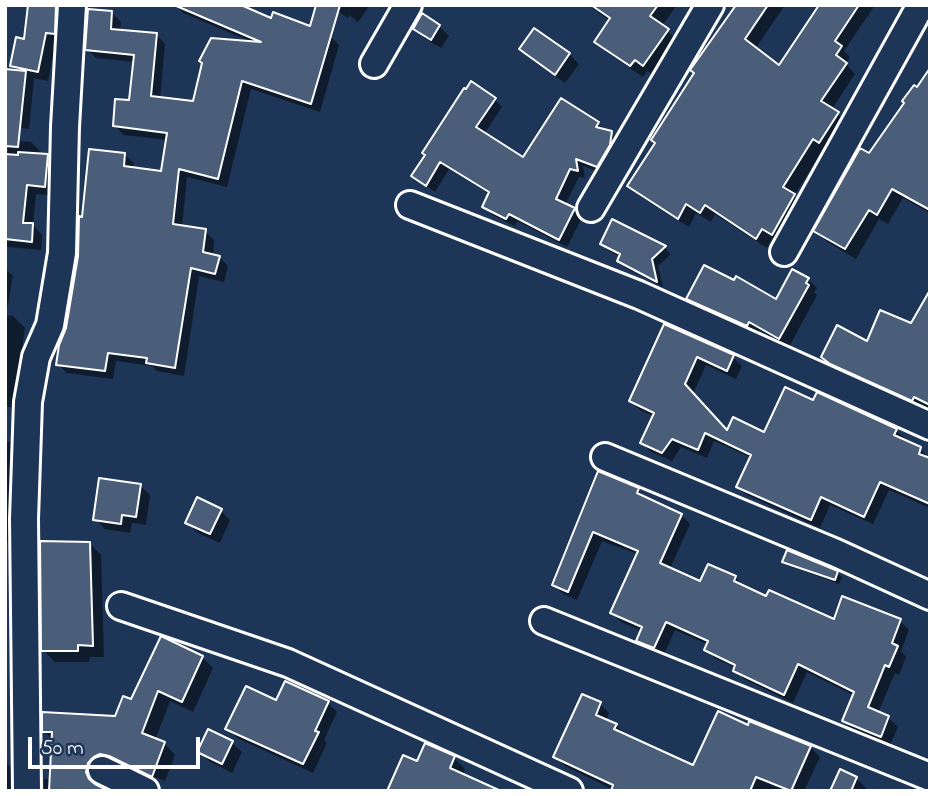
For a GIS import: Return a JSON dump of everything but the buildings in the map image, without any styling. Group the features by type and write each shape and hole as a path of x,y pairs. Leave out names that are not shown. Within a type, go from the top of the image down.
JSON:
{"street":[{"path":"27,791 24,519 28,402 36,357 50,325 62,253 72,5"},
{"path":"374,64 408,5"},
{"path":"591,208 710,5"},
{"path":"784,252 921,5"},
{"path":"410,205 639,295 930,426"},
{"path":"605,457 836,553 930,596"},
{"path":"121,606 288,663 569,791"},
{"path":"544,621 930,777"},
{"path":"102,770 145,791"}]}
